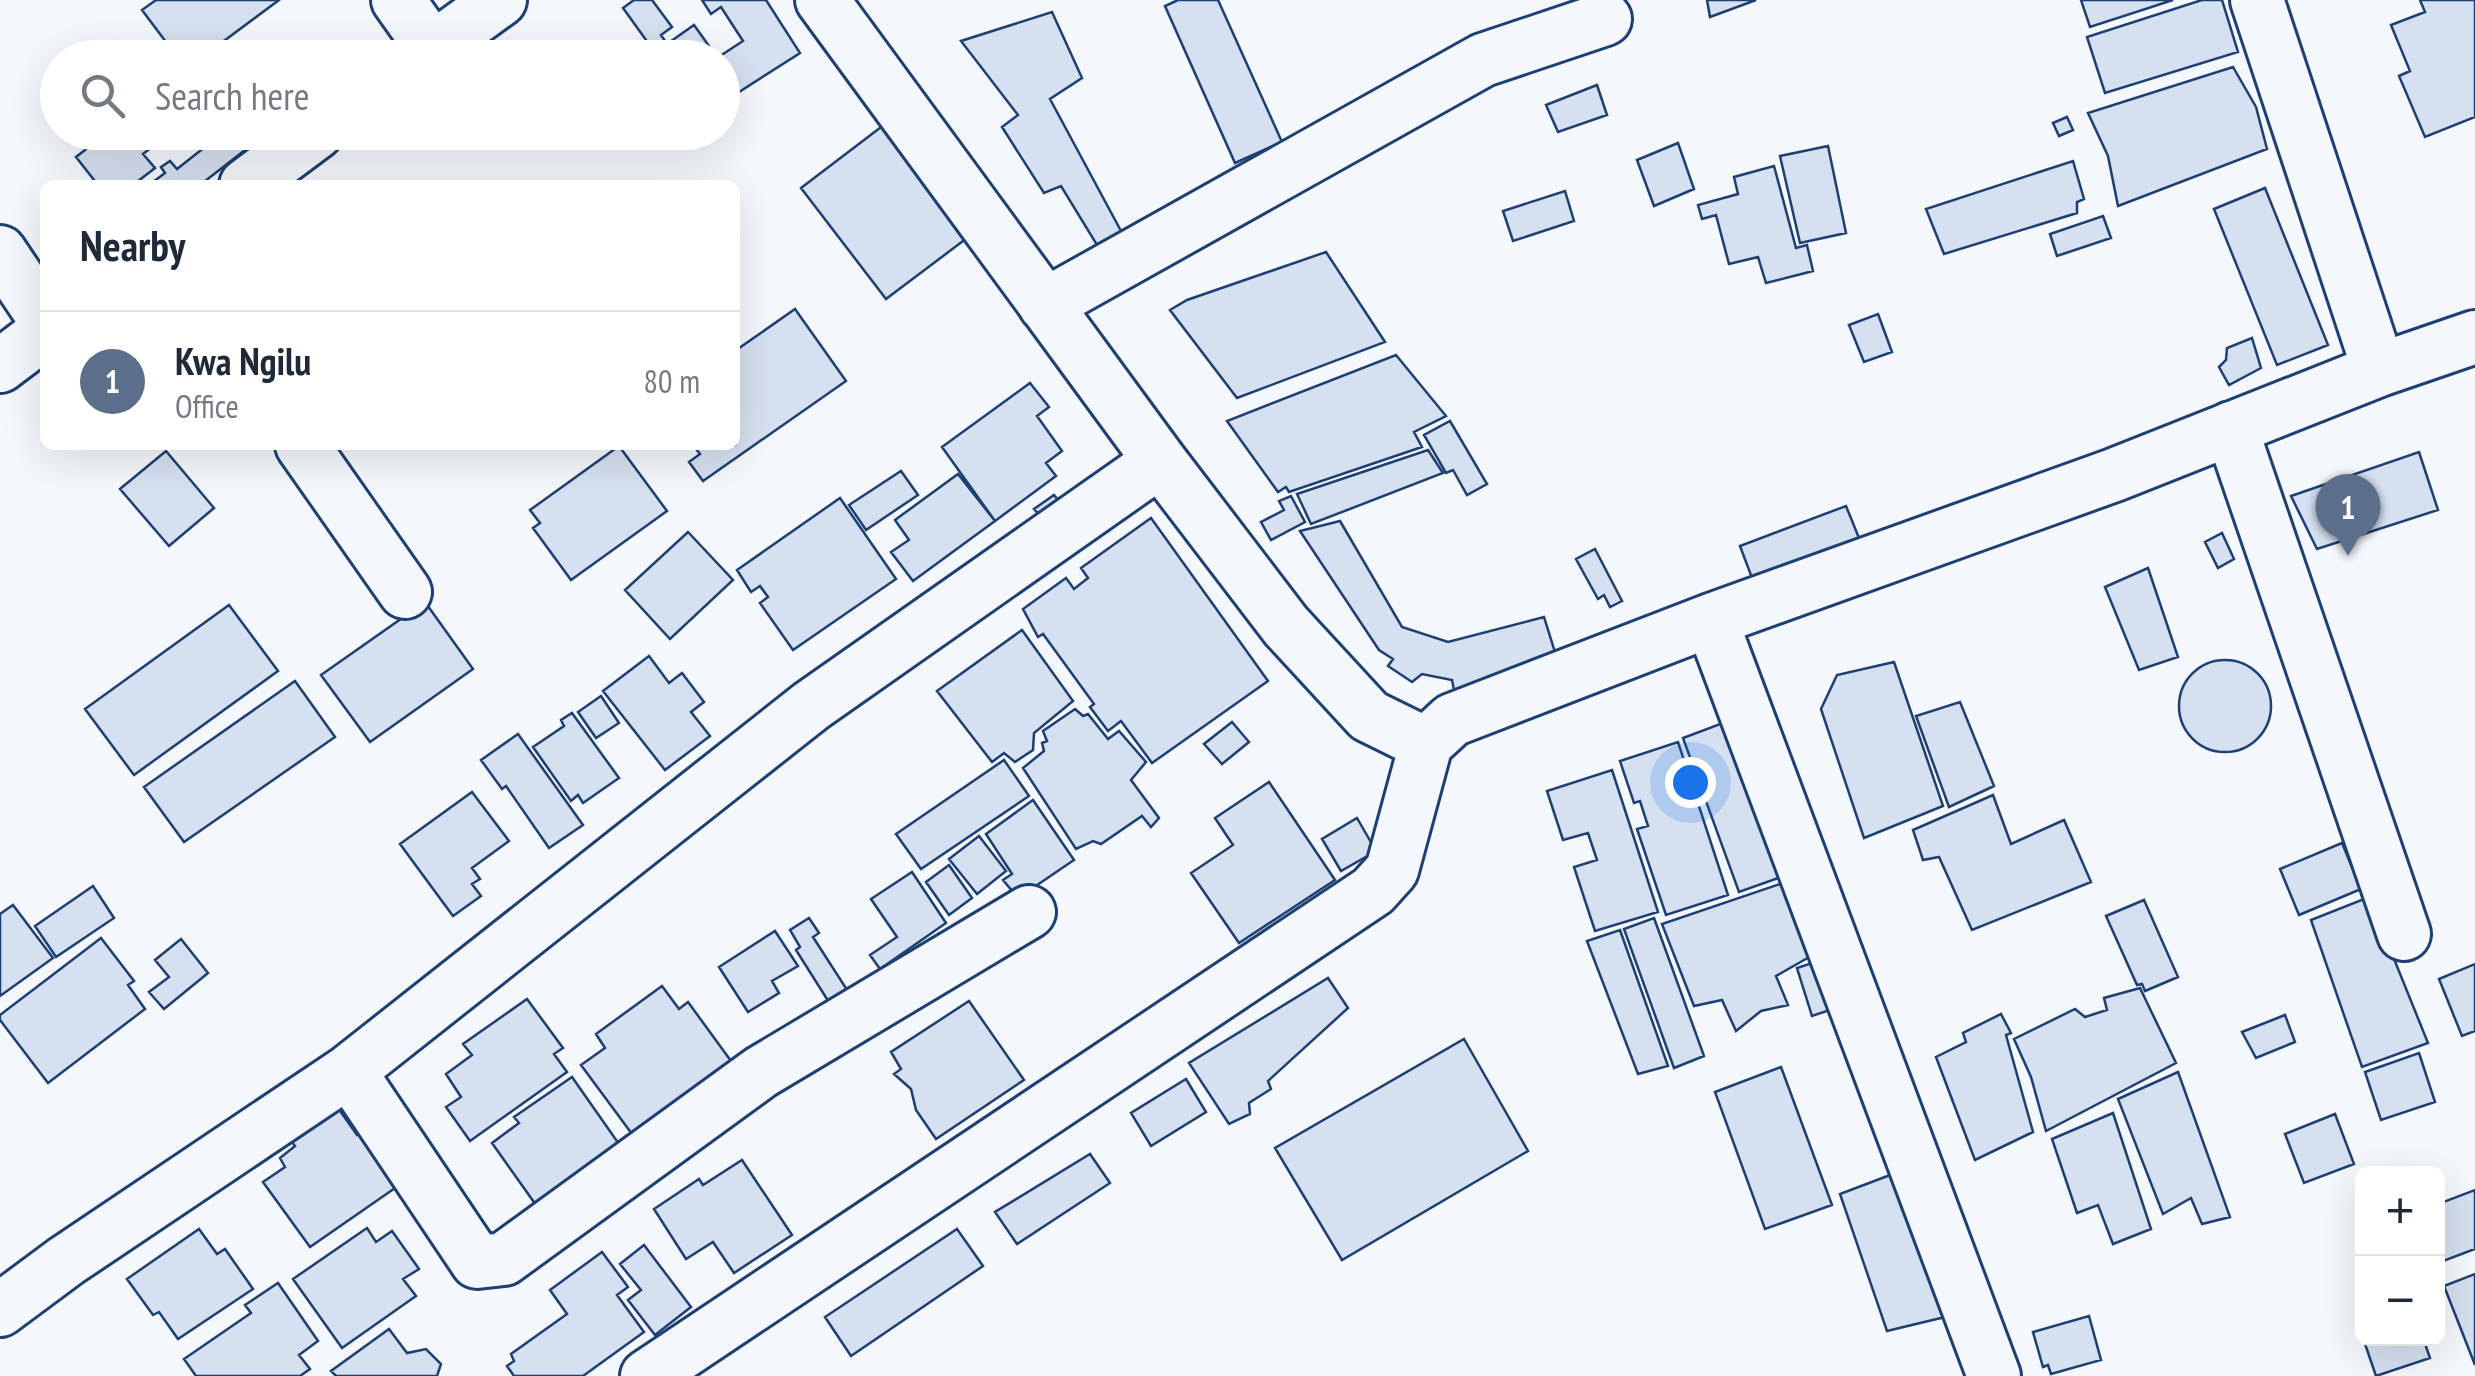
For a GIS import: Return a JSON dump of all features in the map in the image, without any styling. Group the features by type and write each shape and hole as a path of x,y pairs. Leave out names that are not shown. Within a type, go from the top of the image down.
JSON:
{"street":[{"path":"398,0 419,40"},
{"path":"444,40 500,0"},
{"path":"822,0 1286,626 1368,716 1426,744"},
{"path":"2258,0 2379,370"},
{"path":"1045,304 1483,60 1605,20"},
{"path":"253,180 294,150"},
{"path":"0,252 40,312"},
{"path":"0,366 40,336"},
{"path":"647,1376 1374,891 1392,870 1426,744 1452,720 1711,620 2114,476 2379,370 2475,337"},
{"path":"2230,428 2404,934"},
{"path":"306,450 405,592"},
{"path":"0,1310 66,1261 349,1071 811,706 1160,461"},
{"path":"1711,620 1994,1376"},
{"path":"349,1071 477,1262 494,1262 504,1259 761,1072 1028,912"}],"building":[{"path":"156,0 279,0 225,40 164,40 142,10"},
{"path":"634,0 652,0 672,27 661,35 664,40 646,40 623,8"},
{"path":"702,0 766,0 800,53 740,91 743,41 721,7 711,14"},
{"path":"1178,0 1218,0 1282,142 1235,163 1165,6"},
{"path":"1707,0 1756,0 1710,17"},
{"path":"2081,0 2173,0 2090,27"},
{"path":"2202,0 2222,0 2238,52 2105,93 2087,37"},
{"path":"2420,0 2475,0 2475,117 2425,137 2399,76 2410,71 2391,25 2425,12"},
{"path":"1052,12 1082,78 1050,99 1128,244 1105,258 1061,186 1044,193 1002,127 1018,115 961,41"},
{"path":"694,25 705,40 673,40"},
{"path":"2233,67 2256,107 2267,149 2118,206 2108,156 2088,113"},
{"path":"1597,85 1607,115 1558,132 1546,105"},
{"path":"2067,117 2073,130 2059,136 2053,123"},
{"path":"889,121 975,232 886,299 801,188"},
{"path":"1678,143 1694,189 1654,206 1637,160"},
{"path":"1828,146 1846,233 1800,243 1780,156"},
{"path":"85,150 148,150 143,154 155,168 139,180 94,180 76,157"},
{"path":"201,150 245,150 206,180 156,180 165,173 161,167 170,161 177,169"},
{"path":"2073,161 2084,199 2077,202 2077,213 1944,254 1926,209"},
{"path":"1774,166 1796,248 1807,245 1813,271 1766,283 1758,257 1729,264 1716,215 1702,219 1698,205 1738,194 1734,177"},
{"path":"2265,188 2328,345 2277,365 2214,209"},
{"path":"1565,191 1574,221 1513,241 1503,211"},
{"path":"2103,216 2111,238 2057,256 2050,234"},
{"path":"1326,252 1385,342 1237,398 1170,310 1187,300"},
{"path":"795,309 846,381 703,481 689,462 700,454 697,450 740,450 740,348"},
{"path":"1878,314 1892,352 1864,362 1849,325"},
{"path":"2252,338 2261,368 2229,385 2219,367 2226,360 2227,348"},
{"path":"1396,355 1446,416 1414,432 1422,447 1289,492 1286,487 1278,492 1227,421"},
{"path":"1030,383 1049,407 1037,416 1062,451 1046,463 1056,476 995,521 942,447"},
{"path":"1450,421 1487,484 1467,495 1453,470 1446,473 1424,435"},
{"path":"613,450 622,450 667,511 571,580 533,528 540,523 530,510"},
{"path":"1428,450 1443,473 1311,524 1297,494"},
{"path":"166,451 214,508 169,546 120,489"},
{"path":"2419,452 2438,510 2317,549 2291,496"},
{"path":"901,471 918,495 866,530 849,505"},
{"path":"958,474 995,521 913,581 891,552 909,540 895,520"},
{"path":"1054,495 1070,515 1052,528 1034,509"},
{"path":"1291,496 1305,522 1271,540 1261,522 1284,510 1279,501"},
{"path":"840,498 896,579 793,650 760,603 768,597 760,586 751,592 737,570"},
{"path":"1846,506 1859,538 1752,578 1740,546"},
{"path":"1151,518 1268,681 1152,763 1121,721 1108,731 1090,707 1094,704 1043,634 1038,637 1023,609 1066,578 1074,589 1088,578 1081,568"},
{"path":"1340,521 1402,627 1448,642 1544,617 1558,662 1454,690 1452,680 1422,674 1412,682 1388,666 1393,659 1379,650 1300,531"},
{"path":"688,532 733,580 670,639 625,590"},
{"path":"2222,533 2234,559 2218,568 2205,542"},
{"path":"1595,549 1622,601 1610,607 1604,595 1598,599 1576,559"},
{"path":"2148,568 2178,657 2139,670 2105,587"},
{"path":"425,602 473,669 370,742 321,675"},
{"path":"229,605 278,671 134,775 85,709"},
{"path":"1022,630 1073,701 1034,733 1033,750 1015,762 1004,753 992,762 937,691"},
{"path":"649,656 669,683 682,673 704,702 691,712 710,736 665,770 603,691"},
{"path":"2225,660 2242,664 2257,674 2267,689 2271,706 2267,723 2257,738 2242,748 2225,752 2208,748 2193,738 2183,723 2179,706 2183,689 2193,674 2208,664"},
{"path":"1894,662 1943,806 1864,838 1821,709 1837,675"},
{"path":"295,681 335,737 184,842 144,787"},
{"path":"601,696 619,723 596,738 578,712"},
{"path":"1960,702 1994,786 1949,807 1916,716"},
{"path":"1075,709 1083,716 1088,714 1108,739 1119,731 1146,762 1131,780 1159,818 1151,827 1142,816 1101,844 1093,841 1076,849 1023,768 1044,751 1042,743 1047,741 1043,731"},
{"path":"572,713 619,778 583,803 578,795 571,801 533,747 564,726 561,720"},
{"path":"1736,718 1792,873 1739,892 1683,738"},
{"path":"1232,722 1249,742 1222,764 1204,744"},
{"path":"518,734 583,825 549,848 506,786 502,789 481,760"},
{"path":"1678,742 1728,895 1666,915 1637,829 1648,826 1640,801 1634,803 1620,761"},
{"path":"1004,760 1029,796 921,869 896,834"},
{"path":"1612,770 1658,912 1595,931 1574,867 1597,860 1588,833 1563,840 1547,791"},
{"path":"1269,782 1335,880 1239,943 1191,873 1233,845 1215,818"},
{"path":"472,792 509,841 472,868 480,879 472,884 481,896 453,916 400,844"},
{"path":"1993,795 2011,844 2064,820 2091,882 1972,930 1939,857 1923,860 1913,830"},
{"path":"1033,800 1074,860 1018,898 1003,880 1012,874 986,834"},
{"path":"1357,818 1376,851 1341,871 1322,839"},
{"path":"979,836 1006,871 977,894 949,859"},
{"path":"2342,843 2361,889 2299,915 2280,869"},
{"path":"949,865 972,898 949,915 926,882"},
{"path":"912,872 946,923 880,969 870,955 897,937 871,899"},
{"path":"1786,882 1811,956 1776,976 1788,1005 1761,1011 1736,1031 1722,1000 1694,1006 1662,924"},
{"path":"93,886 114,918 56,957 35,926"},
{"path":"2369,897 2428,1043 2362,1067 2311,920"},
{"path":"2144,900 2178,977 2145,991 2142,984 2137,985 2106,916"},
{"path":"13,905 53,958 0,996 0,914"},
{"path":"809,918 819,933 813,937 851,996 832,1007 796,950 800,947 790,930"},
{"path":"1654,918 1704,1056 1674,1068 1624,929"},
{"path":"1620,930 1668,1066 1638,1074 1587,941"},
{"path":"775,931 798,966 772,981 779,993 748,1012 719,967"},
{"path":"101,938 134,981 128,985 145,1009 48,1083 0,1015"},
{"path":"181,939 208,973 164,1009 149,992 169,977 155,960"},
{"path":"1815,962 1830,1010 1812,1016 1797,968"},
{"path":"2475,964 2475,1031 2462,1036 2439,979"},
{"path":"1328,978 1348,1008 1268,1081 1271,1089 1249,1103 1250,1114 1229,1124 1189,1063"},
{"path":"662,986 679,1009 688,1002 731,1061 632,1134 581,1065 605,1048 596,1034"},
{"path":"2140,988 2176,1063 2046,1131 2031,1077 2014,1039 2075,1009 2085,1017 2107,1010 2104,998"},
{"path":"527,999 563,1048 554,1054 567,1072 470,1141 446,1107 461,1097 446,1074 472,1055 463,1044"},
{"path":"969,1001 1024,1080 936,1139 916,1110 911,1089 894,1074 901,1069 891,1052"},
{"path":"2001,1014 2011,1033 2006,1035 2033,1132 1975,1160 1936,1057 1966,1042 1963,1033"},
{"path":"2285,1015 2295,1042 2256,1058 2242,1032"},
{"path":"1464,1039 1528,1151 1342,1260 1275,1148"},
{"path":"2419,1053 2435,1102 2381,1120 2365,1072"},
{"path":"1781,1067 1832,1205 1765,1229 1715,1092"},
{"path":"2178,1072 2230,1217 2202,1224 2191,1198 2163,1214 2118,1099"},
{"path":"572,1077 626,1154 536,1205 492,1143 519,1123 514,1117"},
{"path":"1186,1079 1206,1112 1151,1146 1131,1113"},
{"path":"338,1108 357,1135 373,1123 411,1177 310,1247 263,1182 285,1167 280,1158 295,1146 291,1141"},
{"path":"2113,1113 2151,1229 2113,1244 2098,1205 2077,1213 2052,1139"},
{"path":"2335,1114 2354,1164 2304,1183 2285,1134"},
{"path":"1090,1154 1110,1183 1017,1244 995,1212"},
{"path":"742,1160 792,1235 734,1273 713,1242 686,1259 654,1209 699,1179 703,1185"},
{"path":"1906,1169 1945,1317 1887,1331 1840,1194"},
{"path":"2475,1190 2475,1249 2445,1260 2445,1256 2445,1201"},
{"path":"367,1228 376,1242 392,1231 419,1269 403,1279 416,1296 342,1348 293,1279"},
{"path":"199,1229 217,1254 225,1249 253,1289 178,1339 159,1312 153,1315 127,1279"},
{"path":"957,1229 983,1266 851,1356 825,1317"},
{"path":"644,1245 691,1307 655,1335 628,1300 641,1290 620,1264"},
{"path":"602,1252 628,1287 617,1295 644,1332 583,1376 514,1376 507,1366 514,1361 511,1354 567,1314 550,1290"},
{"path":"2475,1274 2475,1365 2445,1289"},
{"path":"278,1283 318,1341 299,1355 310,1369 300,1376 196,1376 184,1359 251,1313 245,1305"},
{"path":"2089,1316 2101,1360 2051,1374 2048,1365 2043,1367 2033,1332"},
{"path":"389,1329 407,1353 426,1349 441,1364 437,1376 336,1376 331,1371"},
{"path":"2366,1346 2426,1346 2430,1358 2376,1376"}],"place":[{"name":"Kwa Ngilu","path":"2348,556"}]}
